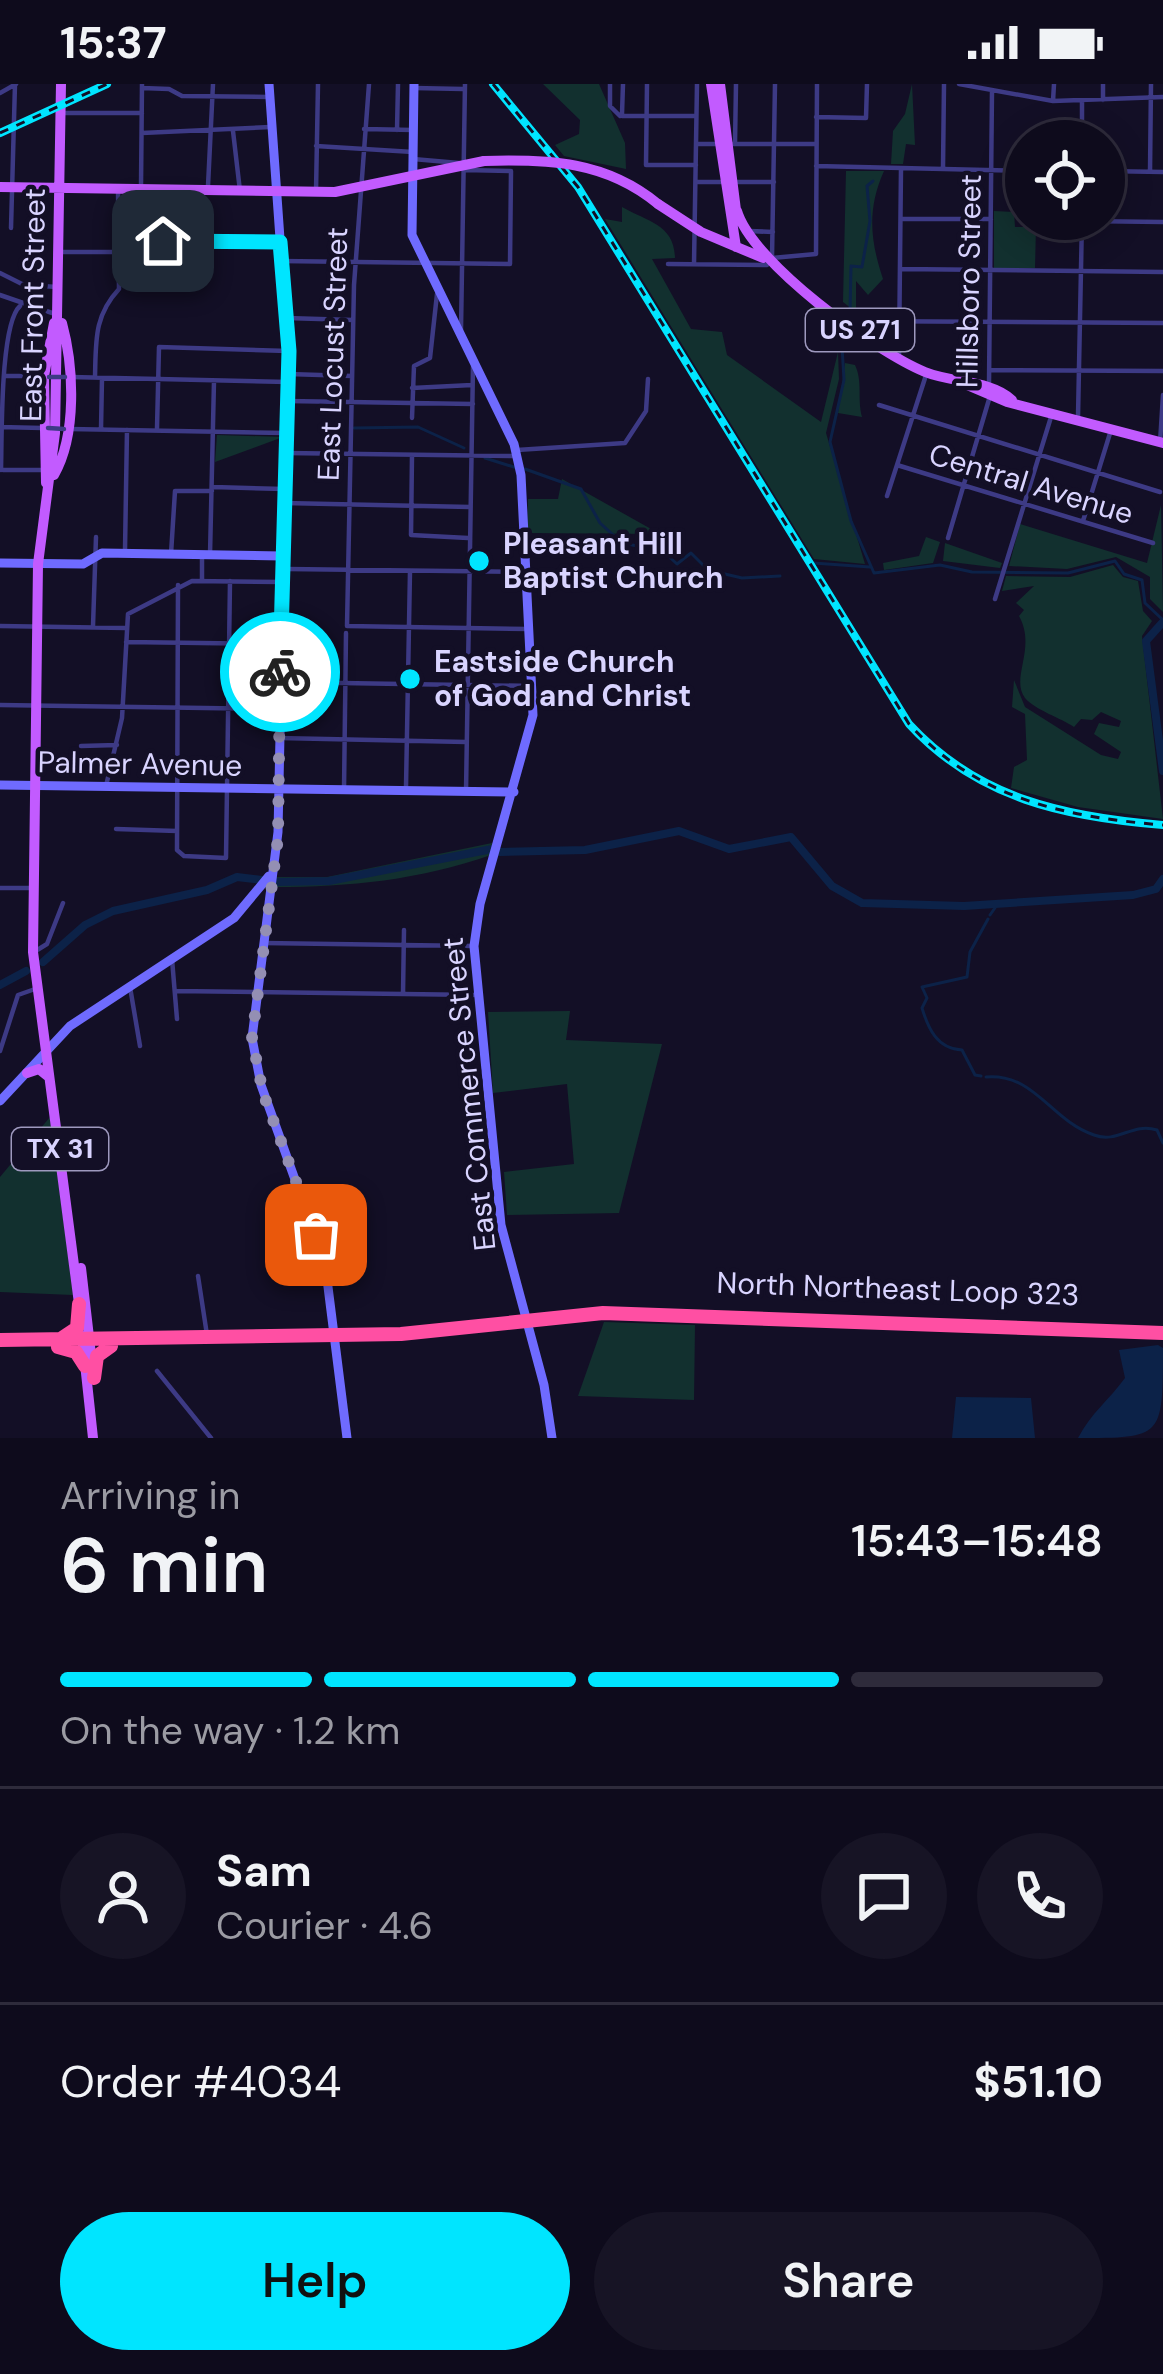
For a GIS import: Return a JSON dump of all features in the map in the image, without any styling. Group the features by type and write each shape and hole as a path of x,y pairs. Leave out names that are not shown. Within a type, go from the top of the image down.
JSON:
{"highway":[{"path":"59,1343 77,1328 79,1304"},
{"name":"North Northeast Loop 323","path":"337,1339 422,1340 527,1321 633,1313 639,1308 737,1317 1110,1327 1163,1333"},
{"path":"89,1321 98,1334 117,1342 207,1336 337,1339"},
{"name":"North Northeast Loop 323","path":"1110,1327 1163,1323"},
{"path":"0,1344 337,1339"},
{"path":"89,1372 97,1355 117,1342"},
{"path":"59,1343 76,1352 89,1372"}],"main road":[{"name":"East Front Street","path":"47,476 58,315 61,84"},
{"path":"711,84 727,144"},
{"path":"720,84 732,208 730,242"},
{"name":"US 271","path":"60,188 316,193 360,190 484,161 580,164 627,182 701,228 766,257 899,358 927,372 1162,443"},
{"path":"6,187 60,188"},
{"path":"701,228 722,226 732,208"},
{"path":"732,208 766,257"},
{"path":"47,476 46,376 58,315"},
{"path":"47,476 66,451 67,377 58,315"},
{"name":"TX 31","path":"47,476 38,564 33,952 41,1029 89,1321 87,1342"},
{"path":"41,1029 50,1037 59,1035"},
{"path":"22,1077 37,1069 49,1077"},
{"name":"TX 31","path":"74,1243 95,1438"}],"street":[{"path":"0,93 15,84"},
{"path":"11,228 6,187 15,84"},
{"path":"207,190 213,84"},
{"path":"269,84 289,351 279,791 274,865 263,897 255,992 256,1070 322,1253 337,1339 346,1435"},
{"path":"316,193 318,84"},
{"name":"East Locust Street","path":"344,790 353,320 361,148 369,84"},
{"path":"397,130 398,84"},
{"path":"610,84 610,104 622,116 696,116"},
{"path":"622,116 623,84"},
{"path":"647,84 646,165 696,165"},
{"path":"694,265 701,228 696,182 697,84"},
{"path":"727,144 736,84"},
{"path":"766,257 772,232 775,84"},
{"path":"668,265 815,256 817,84"},
{"path":"816,117 866,118 867,84"},
{"path":"943,169 944,84"},
{"path":"959,84 1005,88 1053,101 1163,97"},
{"path":"1053,101 1054,84"},
{"path":"1103,84 1103,100"},
{"path":"1150,172 1151,84"},
{"path":"141,189 142,86 213,97 269,97"},
{"path":"414,86 465,86 461,330"},
{"name":"East Commerce Street","path":"414,86 412,235 439,282 517,453 533,715 478,909 474,946 501,1225 544,1385 552,1438"},
{"name":"Hillsboro Street","path":"948,538 990,392 992,90"},
{"path":"1082,101 1082,120"},
{"path":"60,112 142,113"},
{"path":"142,133 270,127"},
{"path":"364,129 414,130"},
{"path":"233,131 239,190"},
{"path":"696,144 816,144"},
{"path":"281,261 511,263 511,170 316,146"},
{"path":"816,166 1005,170"},
{"path":"899,358 901,168"},
{"path":"1125,172 1163,172"},
{"path":"696,182 773,182"},
{"path":"101,429 98,319 105,301 119,291 118,188"},
{"path":"59,252 163,252 164,189"},
{"path":"902,219 991,219"},
{"path":"1125,221 1163,222"},
{"path":"744,231 772,232"},
{"path":"1078,419 1082,240"},
{"path":"163,241 280,242"},
{"path":"901,269 1163,272"},
{"path":"0,273 24,285 58,287"},
{"path":"412,418 414,366 430,358 439,282"},
{"path":"0,295 20,306 58,315"},
{"path":"8,300 12,311"},
{"path":"20,306 12,311 2,339 1,470 47,476"},
{"path":"286,318 353,320"},
{"path":"848,321 1163,323"},
{"path":"157,430 159,347 289,351"},
{"path":"466,794 476,361"},
{"path":"990,370 1163,371"},
{"path":"887,496 927,372"},
{"path":"2,375 214,381 352,376"},
{"path":"286,453 472,456 625,443 646,411 648,380"},
{"path":"202,580 212,489 214,381"},
{"path":"412,388 473,385"},
{"path":"1162,443 1163,395"},
{"path":"287,401 473,404"},
{"path":"879,405 1160,492"},
{"path":"995,599 1052,412"},
{"path":"1,428 286,433"},
{"path":"125,553 127,430"},
{"path":"1083,521 1111,430"},
{"path":"412,454 411,535 470,538"},
{"name":"Central Avenue","path":"898,464 1153,543"},
{"path":"171,554 175,491 284,488"},
{"path":"284,503 470,507"},
{"path":"93,626 96,537"},
{"path":"0,563 83,564 96,556 125,553 282,556"},
{"path":"282,569 524,572"},
{"path":"406,793 410,571"},
{"path":"106,786 122,707 128,614 178,585 202,580 281,582"},
{"path":"178,585 178,852 226,858 230,581"},
{"path":"0,626 126,628"},
{"path":"347,630 529,629"},
{"path":"126,642 280,644"},
{"path":"280,682 533,686"},
{"path":"0,705 279,709"},
{"path":"279,739 468,742"},
{"path":"81,746 117,745"},
{"name":"Palmer Avenue","path":"0,784 514,792"},
{"path":"116,829 176,831"},
{"path":"0,888 34,888"},
{"path":"0,1101 59,1035 263,897"},
{"path":"33,952 47,944 63,903"},
{"path":"403,994 404,930"},
{"path":"262,943 474,946"},
{"path":"172,958 177,1019"},
{"path":"130,987 140,1046"},
{"path":"0,1052 18,995 35,989"},
{"path":"175,991 478,995"},
{"path":"45,1052 73,1025"},
{"path":"198,1276 207,1336"},
{"path":"157,1371 211,1438"}],"green space":[{"path":"543,84 599,84 625,143 626,169 564,156 555,145 579,134 580,120"},
{"path":"912,84 915,145 906,144 903,164 891,164 893,131 905,114"},
{"path":"846,171 884,171 872,225 883,279 868,295 856,281 856,312 843,302"},
{"path":"622,207 658,225 670,238 675,258 652,259 691,329 722,332 727,355 821,422 838,352 839,379 826,433 865,564 814,559 605,219 622,222"},
{"path":"994,211 1005,212 1005,240 1036,240 1035,268 994,268"},
{"path":"845,363 855,365 857,371 862,417 838,413"},
{"path":"217,435 283,437 215,462"},
{"path":"562,479 660,534 527,533 528,499 558,499"},
{"path":"1161,505 1163,612 1150,599 1150,577 1116,557 1067,569 1009,566 1020,524 1147,563"},
{"path":"926,537 940,542 933,563 884,570 883,563 919,556"},
{"path":"945,543 1002,563 1000,568 943,561"},
{"path":"1113,565 1123,577 1138,581 1143,611 1152,621 1142,636 1163,819 1078,807 1011,788 1014,767 1027,760 1025,714 1012,707 1014,680 1025,707 1101,755 1118,759 1121,752 1094,734 1099,723 1119,727 1121,721 1101,712 1074,727 1025,698 1020,681 1025,640 1019,616 1024,610 1016,603 1034,586 1002,591 1006,576 1070,577"},
{"path":"492,843 491,855 411,876 275,887 276,877 327,877"},
{"path":"570,1011 566,1040 662,1044 619,1213 507,1215 504,1172 574,1164 567,1084 493,1093 488,1012"},
{"path":"50,1117 73,1295 0,1292 0,1177"},
{"path":"604,1322 695,1325 694,1400 578,1396"}],"water":[{"path":"1163,1348 1162,1400 1152,1427 1127,1437 1078,1438 1125,1378 1119,1350"},
{"path":"956,1397 1031,1398 1035,1438 952,1438"}],"waterway":[{"path":"850,313 851,266 862,267 870,221 867,186 873,181"},
{"path":"841,329 844,380 830,442 851,521 874,573 940,565 972,572 1068,573 1115,561 1124,574 1142,580 1145,603 1163,620"},
{"path":"354,428 418,427 464,448"},
{"path":"485,458 517,468"},
{"path":"525,469 581,489 600,523 622,543 663,551 677,564 691,553 708,570 742,578 780,576"},
{"path":"813,563 870,567"},
{"path":"1163,622 1146,641 1163,771"},
{"path":"500,852 585,850 679,831 729,849 791,837 832,886 862,903 964,906 1133,895 1156,889 1163,879"},
{"path":"275,882 329,881 492,849"},
{"path":"43,962 85,925 113,911 207,890 237,877 262,880"},
{"path":"990,915 997,905"},
{"path":"981,1076 975,1075 962,1050 946,1046 935,1036 922,1008 927,998 922,987 967,977 970,952 988,919"},
{"path":"0,985 26,971"},
{"path":"986,1077 1017,1082 1094,1135 1110,1137 1148,1128 1157,1130 1163,1143"}],"railway":[{"path":"0,133 107,84"},
{"path":"493,84 578,187 909,724 964,770 1025,800 1092,816 1163,825"}],"way so far":[{"path":"280,672 278,838 252,1038 263,1093 316,1235"}],"place":[{"name":"Pleasant Hill Baptist Church","path":"479,561"},
{"name":"Eastside Church of God and Christ","path":"410,679"}],"route":[{"path":"163,241 280,242 289,351 280,672"}]}
